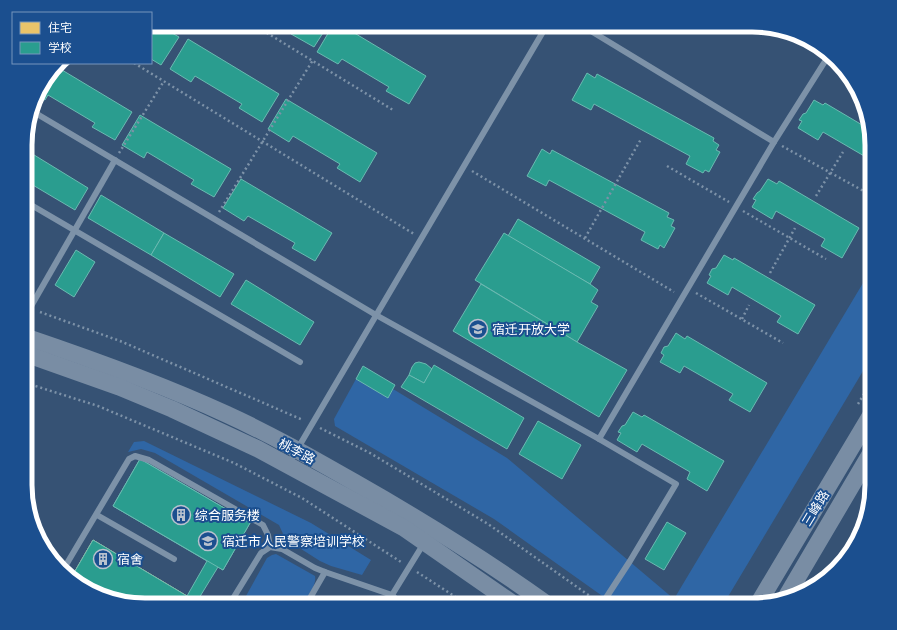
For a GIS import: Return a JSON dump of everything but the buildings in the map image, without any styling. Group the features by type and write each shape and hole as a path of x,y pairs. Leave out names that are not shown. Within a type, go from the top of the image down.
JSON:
{"main road":[{"name":"桃李路","path":"32,339 140,377 227,414 297,450 429,535 518,583 538,598"},
{"name":"桃李路","path":"32,356 112,384 172,409 258,449 404,528 429,535 506,598"},
{"name":"三峰路","path":"762,598 865,425"},
{"name":"三峰路","path":"789,591 865,463"}],"lane":[{"path":"288,465 543,32"},
{"path":"593,32 774,142"},
{"path":"599,439 774,142 826,60"},
{"path":"37,114 376,315 599,439 676,484 606,598"},
{"path":"32,305 115,160"},
{"path":"32,206 300,362"},
{"path":"66,566 129,459 135,456 149,460 263,525 268,535 270,547"},
{"path":"97,514 174,559"},
{"path":"392,595 429,535"},
{"path":"233,598 261,553 270,547 282,549 325,572 392,595 395,598"},
{"path":"310,598 325,572"}],"path":[{"path":"266,32 393,110"},
{"path":"214,219 313,60"},
{"path":"136,64 422,238"},
{"path":"115,160 164,81"},
{"path":"585,238 641,139"},
{"path":"774,142 865,192"},
{"path":"816,196 843,152"},
{"path":"464,166 683,297"},
{"path":"667,166 826,259"},
{"path":"770,273 795,228"},
{"path":"688,288 783,343"},
{"path":"742,320 750,305"},
{"path":"32,313 120,341 312,424 370,453 488,524 593,598"},
{"path":"32,385 98,406 234,463 302,498 457,598"}],"shaded area":[{"path":"865,280 865,368 727,598 675,598"},
{"path":"356,379 388,398 393,389 507,458 673,598 605,598 494,519 335,426 334,419"},
{"path":"144,441 311,523 371,560 362,575 331,566 320,561 287,540 279,525 155,453 141,449 128,452 134,442"},
{"path":"276,554 315,576 315,583 307,598 245,598 267,558"}],"place":[{"name":"宿迁开放大学","path":"478,329"},
{"name":"综合服务楼","path":"181,515"},
{"name":"宿迁市人民警察培训学校","path":"208,541"},
{"name":"宿舍","path":"103,559"}]}
